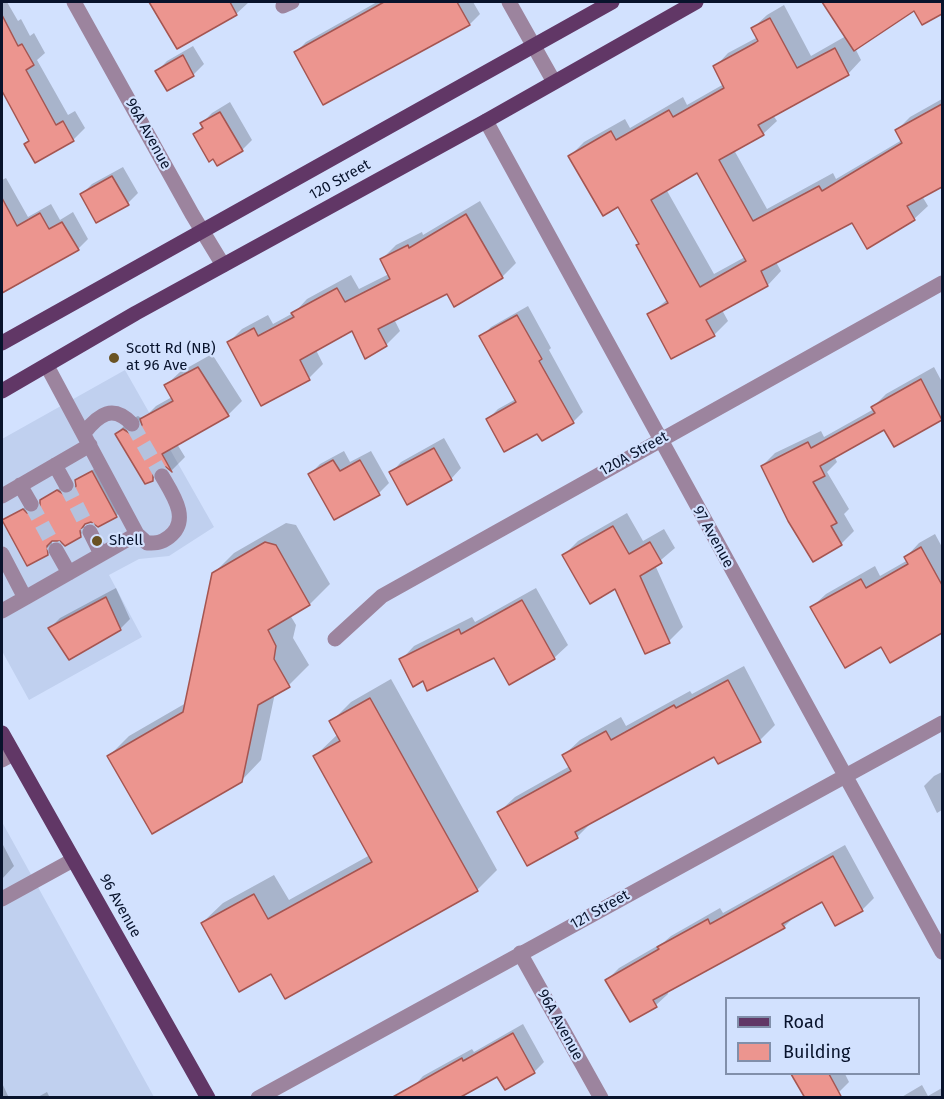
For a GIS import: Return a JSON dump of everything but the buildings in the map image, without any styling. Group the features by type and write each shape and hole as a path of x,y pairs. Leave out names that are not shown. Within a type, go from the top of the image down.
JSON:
{"main road":[{"name":"120 Street","path":"2,343 612,2"},
{"name":"120 Street","path":"2,392 223,265 486,121 696,2"},
{"name":"96 Avenue","path":"2,733 8,757 73,860 208,1098"}],"street":[{"name":"96A Avenue","path":"74,2 201,231 223,265"},
{"path":"509,2 554,82"},
{"name":"97 Avenue","path":"486,121 942,952"},
{"name":"120A Street","path":"335,639 382,596 659,439 942,283"},
{"path":"47,366 137,534 147,543 161,543 176,531 181,517 175,498 162,476"},
{"path":"2,496 55,465 87,439 91,424 102,416 113,412 123,414 132,424"},
{"path":"55,465 66,485"},
{"path":"20,485 31,504"},
{"path":"90,532 101,554"},
{"path":"2,611 137,534"},
{"path":"56,550 69,573"},
{"path":"2,554 25,598"},
{"name":"121 Street","path":"258,1098 942,723"},
{"path":"2,898 73,860"},
{"name":"96A Avenue","path":"520,953 601,1098"}],"shaded area":[{"name":"Shell","path":"125,370 214,527 169,556 139,559 109,575 142,637 29,700 2,651 2,439"},
{"path":"2,822 154,1097 2,1097"}],"tunnel":[{"path":"132,424 162,476"},
{"path":"66,485 90,532"},
{"path":"31,504 56,550"}],"place":[{"name":"Scott Rd (NB) at 96 Ave","path":"114,358"},
{"name":"Shell","path":"97,541"}]}
